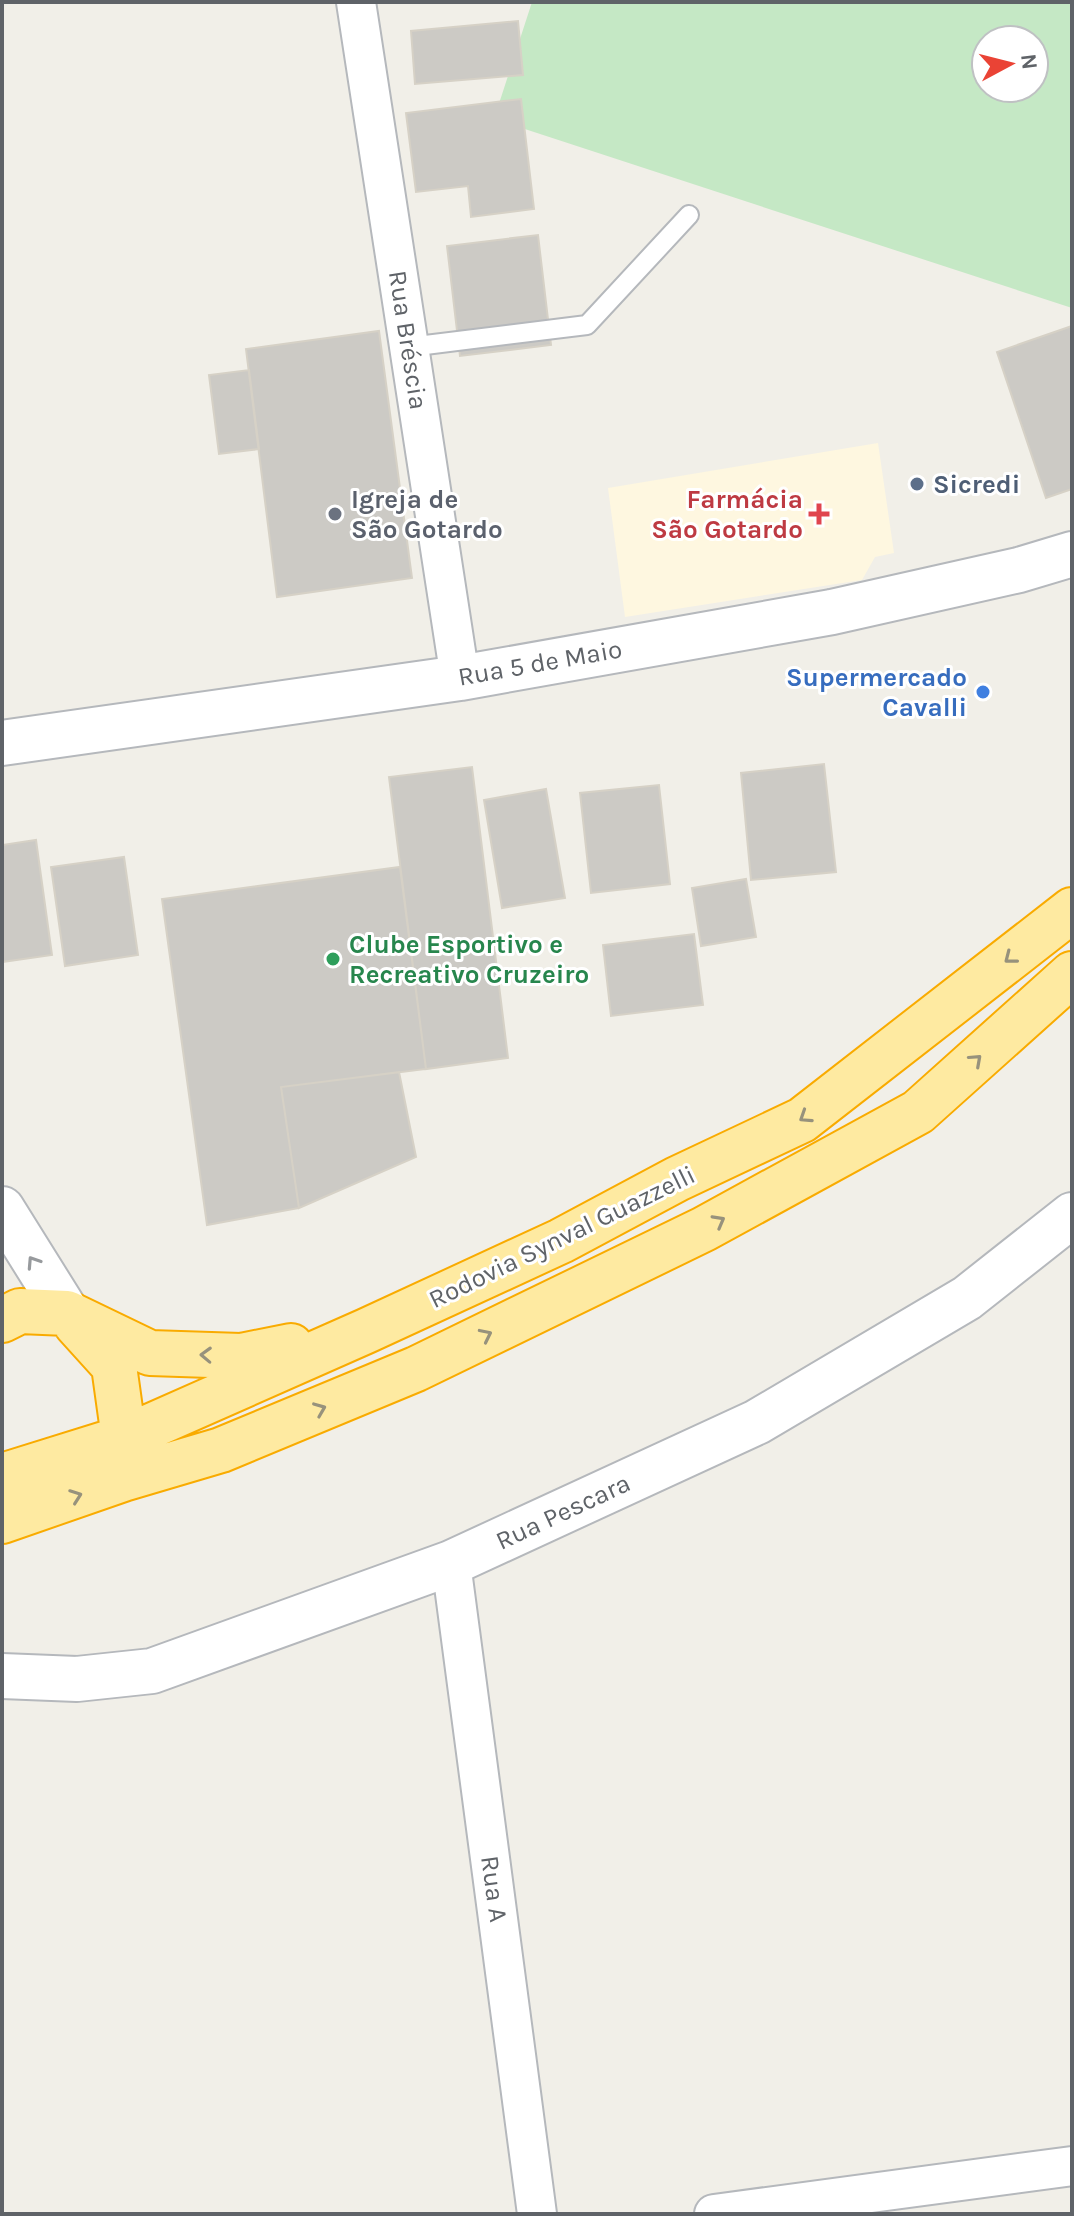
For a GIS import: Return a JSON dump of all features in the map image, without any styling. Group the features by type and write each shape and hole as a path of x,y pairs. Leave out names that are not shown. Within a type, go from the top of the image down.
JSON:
{"highway":[{"name":"Rodovia Synval Guazzelli","path":"2,1521 366,1331 561,1241 677,1179 802,1120 1072,910"},
{"name":"Rodovia Synval Guazzelli","path":"2,1476 124,1458 221,1450 416,1369 704,1229 918,1112 1072,974"},
{"path":"2,1320 20,1311 67,1313 150,1353 241,1356 366,1331"},
{"path":"67,1313 114,1366 124,1458"}],"street":[{"name":"Rua Bréscia","path":"356,2 460,678"},
{"name":"Rua 5 de Maio","path":"2,743 460,678 832,612 1019,570 1072,554"},
{"path":"2,1209 67,1313"},
{"name":"Rua Pescara","path":"2,1676 77,1679 152,1671 451,1563 757,1422 967,1298 1072,1215"},
{"name":"Rua A","path":"451,1563 537,2214"},
{"path":"714,2214 1072,2166"}],"lane":[{"path":"409,347 587,325 689,215"}],"shaded area":[{"path":"878,443 894,553 875,557 862,580 625,617 608,488"}],"green space":[{"path":"532,2 1072,2 1072,308 494,119"}],"building":[{"path":"518,21 523,75 415,84 411,31"},
{"path":"521,99 534,209 471,217 468,186 416,192 406,113"},
{"path":"538,235 551,345 460,356 447,246"},
{"path":"1072,326 1072,489 1046,498 997,352"},
{"name":"Igreja de São Gotardo","path":"379,331 412,578 277,597 246,349"},
{"path":"249,370 259,449 219,454 209,375"},
{"path":"824,764 836,872 751,880 741,773"},
{"path":"472,767 508,1058 426,1069 389,777"},
{"path":"659,785 670,884 591,893 580,793"},
{"path":"546,789 565,898 502,908 484,800"},
{"path":"36,840 52,955 2,962 2,845"},
{"path":"124,857 138,955 65,966 51,867"},
{"path":"400,867 426,1069 281,1087 299,1208 207,1225 162,899"},
{"path":"746,879 756,937 701,946 692,888"},
{"path":"694,934 703,1005 611,1016 603,945"},
{"path":"399,1072 416,1157 299,1208 281,1087"}],"place":[{"name":"Sicredi","path":"917,484"},
{"name":"Igreja de São Gotardo","path":"335,514"},
{"name":"Farmácia São Gotardo","path":"819,514"},
{"name":"Supermercado Cavalli","path":"983,692"},
{"name":"Clube Esportivo e Recreativo Cruzeiro","path":"333,959"}]}
